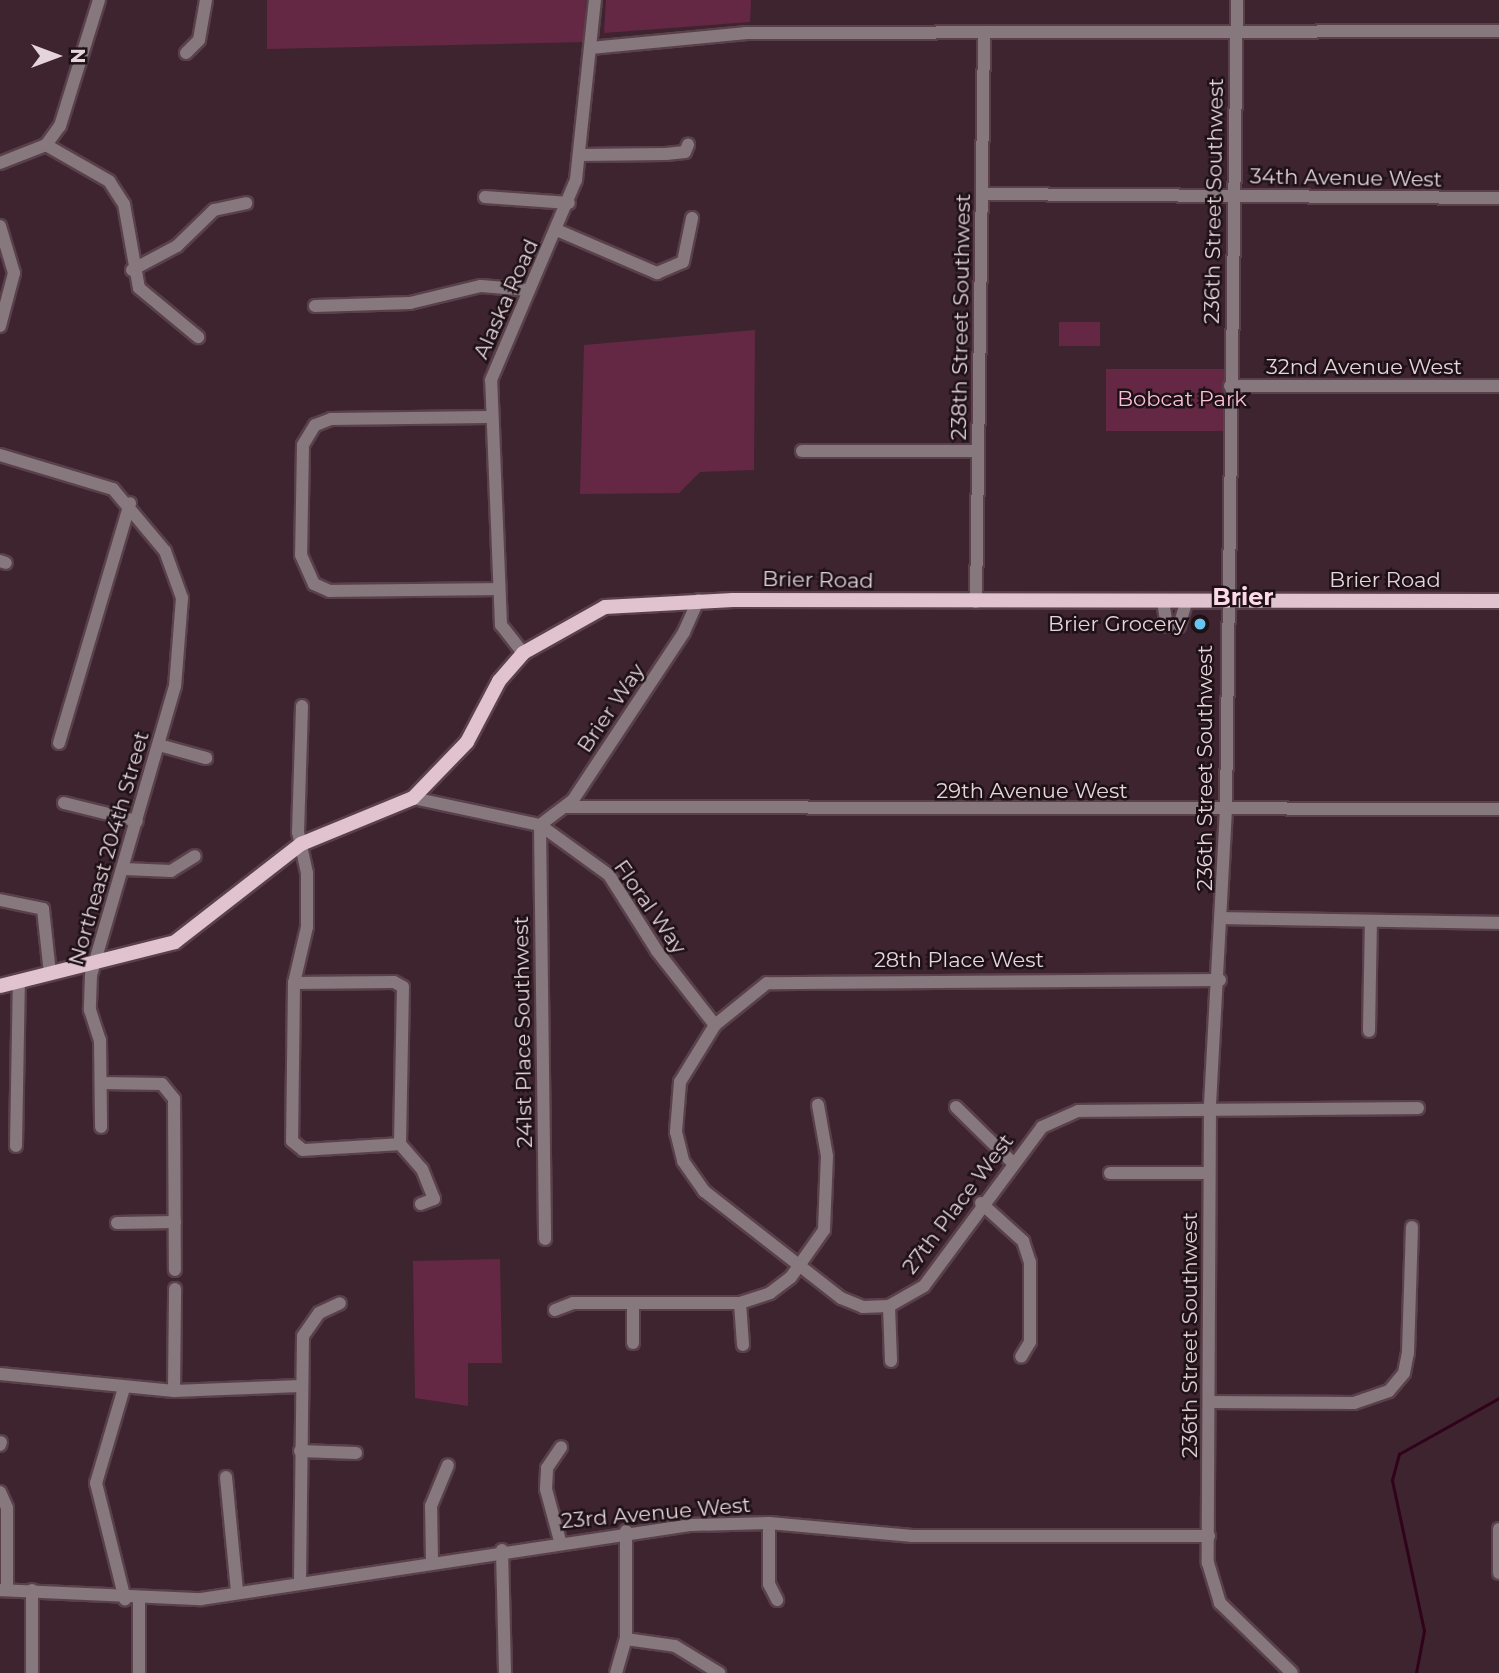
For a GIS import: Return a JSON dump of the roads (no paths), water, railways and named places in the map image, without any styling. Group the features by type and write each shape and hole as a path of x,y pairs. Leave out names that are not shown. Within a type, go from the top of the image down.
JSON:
{"main road":[{"name":"Brier Road","path":"0,986 186,936 301,844 413,798 467,742 499,681 523,653 605,607 698,600 976,602 1165,608 1226,600 1499,601"}],"street":[{"path":"0,163 46,145 68,112 99,0"},
{"path":"186,53 199,40 206,0"},
{"name":"Alaska Road","path":"523,653 501,625 488,417 504,340 559,231 569,202 581,155 595,0"},
{"name":"236th Street Southwest","path":"1237,0 1226,600 1226,809 1220,979 1210,1106 1208,1563 1220,1602 1292,1673"},
{"path":"591,48 746,33 1499,31"},
{"name":"238th Street Southwest","path":"976,602 984,33"},
{"path":"46,145 116,191 132,270 148,299 198,337"},
{"path":"581,155 675,153 688,145"},
{"name":"34th Avenue West","path":"983,194 1499,198"},
{"path":"485,197 569,202"},
{"path":"132,270 177,247 206,214 246,203"},
{"path":"559,231 657,273 683,262 692,218"},
{"path":"0,226 14,273 0,326"},
{"path":"314,306 411,303 481,286 529,290"},
{"name":"32nd Avenue West","path":"1230,386 1499,386"},
{"path":"488,417 331,419 314,425 303,444 306,572 330,591 497,589"},
{"path":"802,451 978,451"},
{"path":"0,455 85,475 130,503 59,743"},
{"name":"Northeast 204th Street","path":"102,1127 100,1040 90,1010 97,962 159,745 185,623 166,551 130,503"},
{"name":"Brier Way","path":"540,825 566,807 684,632 698,600"},
{"path":"1165,608 1167,626 1179,626 1185,607"},
{"path":"302,706 301,844 307,927 294,983 292,1141 297,1146 400,1143"},
{"path":"159,745 206,758"},
{"path":"413,798 540,825"},
{"path":"64,803 137,821"},
{"name":"29th Avenue West","path":"566,807 1499,809"},
{"name":"Floral Way","path":"540,825 609,875 663,961 715,1025"},
{"name":"241st Place Southwest","path":"540,825 545,1239"},
{"path":"124,869 171,871 195,856"},
{"path":"0,900 35,904 47,917 50,973"},
{"path":"1223,918 1499,923"},
{"path":"1369,1031 1371,921"},
{"name":"28th Place West","path":"715,1025 752,990 789,979 1220,979"},
{"path":"16,1146 19,981"},
{"path":"294,983 394,982 402,987 400,1143 422,1169 434,1199 421,1204"},
{"path":"715,1025 680,1082 676,1132 683,1161 704,1191 841,1298 863,1307 890,1306 891,1362"},
{"path":"102,1083 169,1089 175,1270"},
{"path":"555,1310 573,1303 740,1303 770,1293 800,1265 824,1230 829,1202 825,1119 818,1105"},
{"name":"27th Place West","path":"890,1306 924,1286 1011,1161 1042,1127 1078,1111 1210,1106 1418,1108"},
{"path":"956,1107 1011,1161"},
{"path":"1110,1173 1209,1173"},
{"path":"981,1203 1023,1241 1030,1262 1030,1342 1021,1357"},
{"path":"117,1223 175,1222"},
{"path":"1209,1402 1354,1403 1389,1391 1404,1373 1408,1353 1412,1227"},
{"path":"174,1391 176,1289"},
{"path":"300,1581 300,1386 303,1336 319,1313 340,1303"},
{"path":"633,1303 633,1343"},
{"path":"740,1303 743,1345"},
{"path":"0,1374 174,1391 300,1386"},
{"path":"124,1388 96,1483 125,1599"},
{"path":"560,1541 547,1489 547,1468 561,1447"},
{"path":"300,1451 356,1453"},
{"path":"432,1561 431,1506 448,1465"},
{"path":"226,1477 237,1592"},
{"path":"0,1492 7,1508 3,1590"},
{"path":"769,1523 769,1584 777,1600"},
{"name":"23rd Avenue West","path":"3,1590 32,1590 125,1599 237,1592 626,1531 769,1523 912,1536 1209,1536"},
{"path":"1499,1529 1499,1573"},
{"path":"617,1673 626,1639 626,1531"},
{"path":"502,1550 505,1673"},
{"path":"32,1590 32,1673"},
{"path":"139,1599 139,1673"},
{"path":"626,1639 675,1646 719,1673"}],"waterway":[{"path":"1416,1673 1424,1631 1392,1480 1399,1454 1499,1398"}],"place":[{"name":"Brier Grocery","path":"1200,624"}],"district":[{"name":"Brier","path":"1243,597"}],"park label":[{"name":"Bobcat Park","path":"1182,399"}]}
